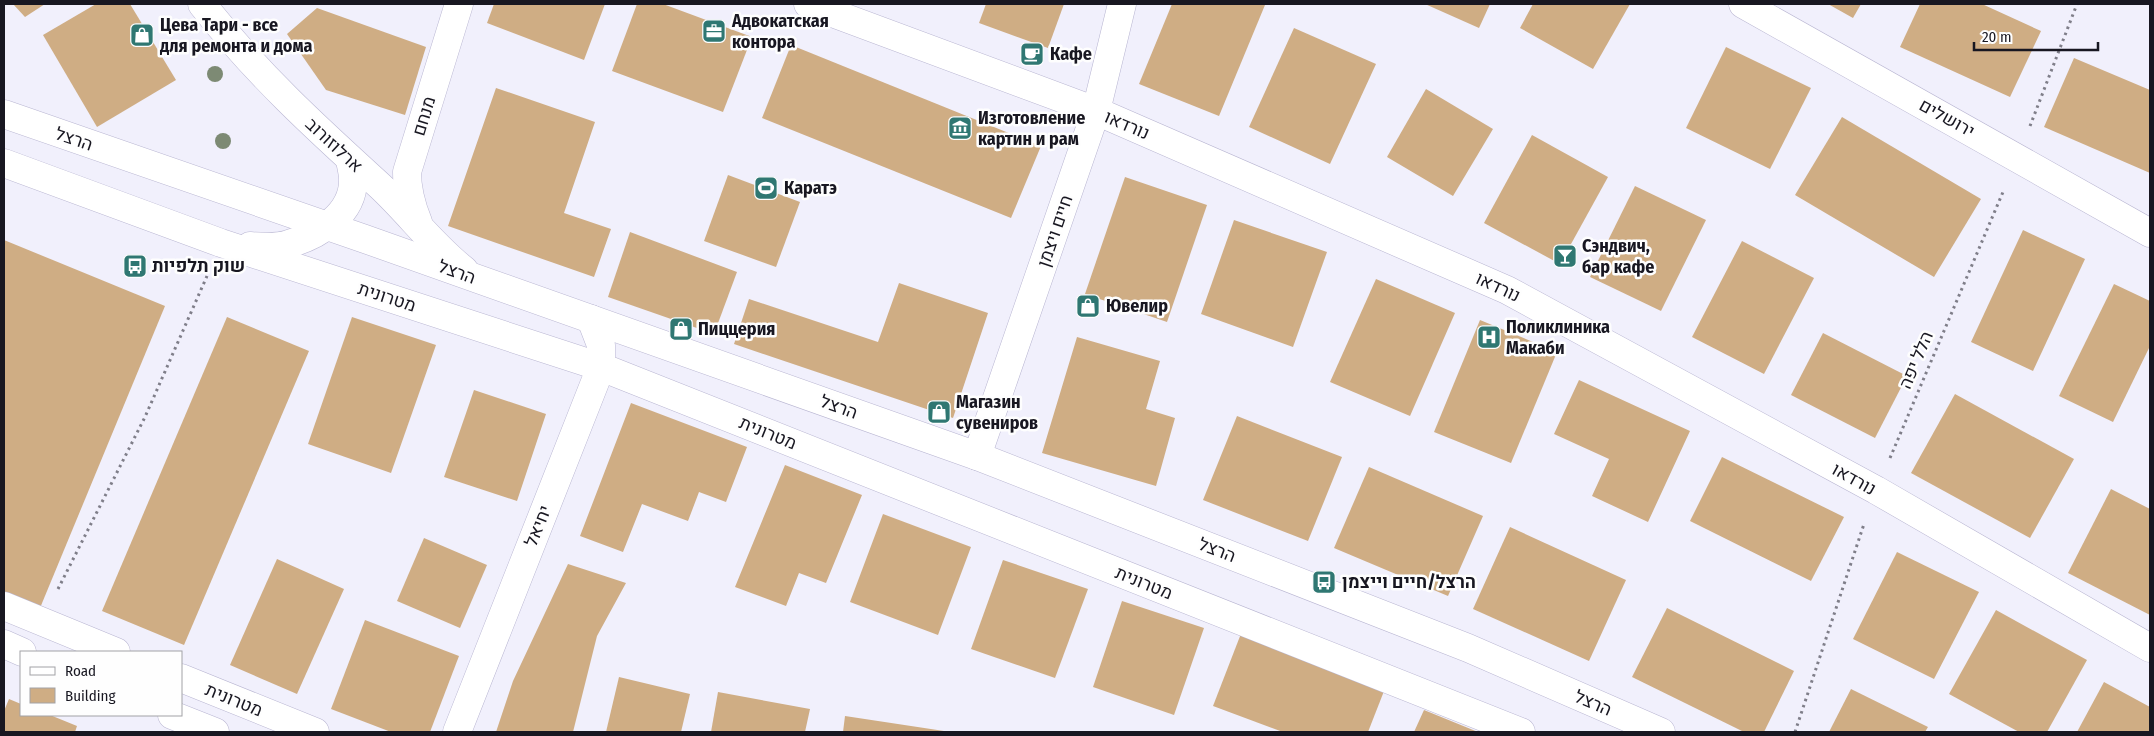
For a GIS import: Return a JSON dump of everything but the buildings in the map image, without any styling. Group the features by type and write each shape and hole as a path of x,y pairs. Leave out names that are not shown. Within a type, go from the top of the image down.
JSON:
{"street":[{"name":"ארלוזורוב","path":"202,4 236,47 265,78 350,160 381,187 460,267 475,279"},
{"name":"מנחם","path":"421,228 410,203 407,188 407,172 459,4"},
{"name":"נורדאו","path":"808,4 1096,111 1507,290 1876,490 2150,648"},
{"name":"חיים ויצמן","path":"977,456 1096,111 1122,4"},
{"name":"ירושלים","path":"1743,4 2150,233"},
{"name":"הרצל","path":"4,114 977,456 1468,648 1661,732"},
{"path":"221,243 251,246 288,244 327,226 339,216 347,204 352,190 353,178 350,160"},
{"name":"מטרונית","path":"4,163 221,243 601,367 1522,732"},
{"name":"יחיאל","path":"457,732 601,367 601,345 591,319"},
{"path":"4,606 114,651"},
{"path":"4,644 20,651"},
{"name":"מטרונית","path":"182,678 315,732"},
{"path":"175,716 215,732"}],"path":[{"name":"הלל יפה","path":"1795,732 1876,490 2018,158 2077,4"},
{"path":"42,622 145,417 221,243"}],"place":[{"name":"Адвокатская контора","path":"714,31"},
{"name":"Цева Тари - все для ремонта и дома","path":"142,35"},
{"name":"Кафе","path":"1032,54"},
{"name":"Изготовление картин и рам","path":"960,128"},
{"name":"Каратэ","path":"766,188"},
{"name":"Сэндвич, бар кафе","path":"1565,256"},
{"name":"שוק תלפיות","path":"135,266"},
{"name":"Ювелир","path":"1088,306"},
{"name":"Пиццерия","path":"681,329"},
{"name":"Поликлиника Макаби","path":"1489,337"},
{"name":"Магазин сувениров","path":"939,412"},
{"name":"הרצל/חיים וייצמן","path":"1324,582"}]}
